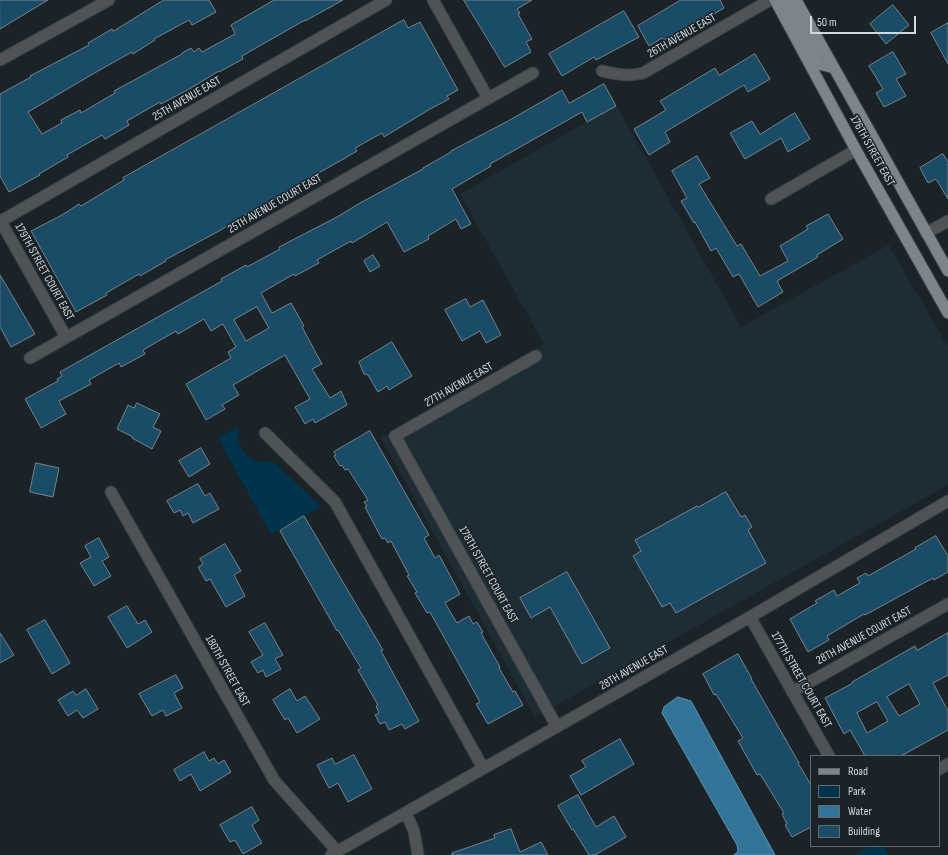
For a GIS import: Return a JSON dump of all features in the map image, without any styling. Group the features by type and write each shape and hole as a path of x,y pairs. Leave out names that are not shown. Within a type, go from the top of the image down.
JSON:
{"main road":[{"name":"176TH STREET EAST","path":"775,0 856,150 948,313"},
{"path":"785,0 819,64 834,68"},
{"name":"176TH STREET EAST","path":"796,0 948,271"}],"street":[{"path":"0,60 109,0"},
{"name":"25TH AVENUE EAST","path":"0,220 386,0"},
{"path":"433,0 488,98"},
{"name":"26TH AVENUE EAST","path":"602,71 619,75 633,76 643,73 770,0"},
{"name":"25TH AVENUE COURT EAST","path":"30,358 533,73"},
{"path":"771,199 856,150"},
{"name":"179TH STREET COURT EAST","path":"0,220 66,338"},
{"path":"926,233 948,221"},
{"name":"27TH AVENUE EAST","path":"395,436 536,356"},
{"path":"265,433 335,502 483,768"},
{"name":"178TH STREET COURT EAST","path":"395,436 557,727"},
{"name":"180TH STREET EAST","path":"111,492 274,780 334,853"},
{"name":"28TH AVENUE EAST","path":"334,853 750,617 948,501"},
{"name":"28TH AVENUE COURT EAST","path":"792,692 948,604"},
{"name":"177TH STREET COURT EAST","path":"750,617 828,755"},
{"path":"406,813 414,831 418,855"}],"shaded area":[{"path":"616,105 741,327 889,245 948,347 948,485 535,717 381,438 544,344 460,194"}],"green space":[{"path":"238,427 239,443 247,456 257,461 276,464 321,507 271,534 218,438"},
{"path":"869,847 884,847 888,855 856,855"}],"water":[{"path":"678,697 691,701 775,855 734,855 738,851 737,845 662,713 664,707"}],"building":[{"path":"0,0 48,0 0,29"},
{"path":"164,0 209,0 216,12 192,25 189,20 154,39 155,40 133,54 132,52 28,112 42,134 62,123 61,120 80,110 81,113 115,93 114,91 191,48 194,52 199,48 202,52 235,34 231,25 274,0 343,0 242,56 243,59 161,104 160,102 127,121 129,125 105,139 102,135 67,155 68,157 39,174 40,175 9,192 0,176 0,94 31,77 30,76 89,45 88,43 112,29 113,31"},
{"path":"464,0 532,0 517,9 520,13 518,14 532,39 526,42 531,52 505,67"},
{"path":"681,0 720,0 724,8 709,17 708,15 664,40 662,38 649,46 638,26"},
{"path":"893,5 909,25 886,44 870,24"},
{"path":"624,11 639,37 596,60 594,57 562,76 549,54"},
{"path":"404,20 408,28 420,22 458,90 447,96 449,99 384,137 382,133 355,148 357,151 340,161 219,231 165,260 166,261 140,276 139,274 106,293 107,295 76,312 31,231 62,215 79,204 81,206 124,180 123,178"},
{"path":"948,23 948,64 931,33"},
{"path":"893,52 906,74 896,79 906,96 884,107 876,93 883,89 869,66"},
{"path":"755,54 770,79 748,92 744,85 665,132 670,142 649,155 634,129 666,110 660,101 715,68 719,75"},
{"path":"604,84 616,106 587,122 582,112 490,164 491,166 452,189 471,224 461,229 456,219 428,236 429,239 404,252 387,222 352,243 351,241 317,260 319,263 295,276 294,274 261,293 272,313 291,303 322,364 312,369 330,398 341,391 347,405 315,423 313,419 305,424 295,407 310,399 285,355 233,385 239,395 222,405 225,409 206,420 186,384 231,358 228,352 236,347 223,324 211,331 204,319 178,334 176,331 143,350 145,354 121,367 119,363 89,380 91,384 59,401 66,414 41,428 25,399 58,381 57,379 62,376 60,372 222,281 221,279 280,249 279,247 337,217 423,169 451,151 562,90 569,103","holes":["257,307 269,328 246,341 234,320"]},
{"path":"795,113 810,139 788,152 781,138 745,159 730,133 752,121 760,134"},
{"path":"943,154 948,162 948,199 936,179 928,183 920,168"},
{"path":"697,156 710,178 699,184 737,246 741,244 760,276 788,261 780,246 808,229 806,226 828,214 843,239 817,255 818,257 777,281 783,292 758,307 739,274 733,277 716,248 711,251 695,222 694,223 681,201 687,198 672,171"},
{"path":"373,255 380,266 370,272 364,261"},
{"path":"0,275 35,334 11,347 0,327"},
{"path":"466,299 470,307 483,300 501,335 486,343 480,331 462,341 445,310"},
{"path":"392,342 412,376 389,390 387,386 378,392 368,375 364,374 359,362"},
{"path":"137,403 160,414 153,427 161,431 152,449 117,429 128,405 134,408"},
{"path":"370,431 429,535 424,538 435,558 439,555 460,594 445,603 457,623 469,616 473,624 477,622 483,632 481,633 500,667 499,668 513,692 515,691 523,705 488,724 476,704 480,702 430,612 427,613 415,593 417,592 407,576 409,575 391,541 388,543 385,538 382,539 365,507 367,506 364,502 368,500 348,469 345,470 342,465 340,466 334,456 336,455 334,452"},
{"path":"201,448 210,464 189,477 179,461"},
{"path":"36,463 59,468 53,497 30,492"},
{"path":"198,484 205,496 210,493 219,509 193,523 188,513 183,516 180,510 174,513 167,501"},
{"path":"726,492 741,517 745,515 752,527 748,530 766,563 676,613 670,603 662,607 633,556 641,551 635,540"},
{"path":"304,516 383,650 381,651 419,721 405,729 402,724 389,730 385,722 380,724 375,715 379,713 376,706 378,705 358,670 361,668 338,630 337,631 280,531"},
{"path":"936,536 948,556 948,572 934,580 933,578 865,615 864,614 827,636 829,640 808,652 790,619 817,603 815,601 834,590 837,596 860,583 857,578 866,573 868,576"},
{"path":"99,538 109,557 102,561 111,576 94,586 80,563 91,557 85,546"},
{"path":"225,544 241,571 234,575 245,596 226,607 210,579 206,581 198,567 203,564 200,559"},
{"path":"567,572 610,648 582,664 550,607 531,618 520,598"},
{"path":"127,606 138,624 145,620 152,632 127,648 108,617"},
{"path":"45,620 70,663 52,674 27,630"},
{"path":"265,623 283,655 275,659 281,669 266,677 263,670 258,673 251,662 263,655 249,632"},
{"path":"0,633 14,655 0,663"},
{"path":"948,633 948,675 933,683 948,711 948,730 903,755 864,755 850,730 844,734 825,698 915,646 917,650","holes":["909,684 920,704 899,716 887,697","877,702 888,721 867,733 857,713"]},
{"path":"738,654 810,783 810,828 792,837 785,825 787,824 782,814 784,813 760,774 757,775 738,741 743,738 716,694 714,695 703,674"},
{"path":"176,675 183,688 174,693 182,708 166,716 163,710 152,716 139,694"},
{"path":"86,689 98,709 83,718 77,710 68,716 58,700 73,691 76,695"},
{"path":"290,689 297,701 305,696 320,719 297,733 288,718 285,720 273,700"},
{"path":"620,739 634,764 581,795 570,776 586,767 582,761"},
{"path":"204,752 209,761 214,758 218,764 224,760 231,772 200,791 191,774 180,781 174,770"},
{"path":"354,755 372,789 348,802 338,783 329,788 317,765 332,758 335,764"},
{"path":"578,795 596,827 614,816 626,837 595,855 589,855 558,806"},
{"path":"252,807 259,820 252,825 262,843 243,854 235,840 230,842 220,825"},
{"path":"511,829 520,852 541,842 548,855 452,855 452,853 495,838 494,835"}]}
